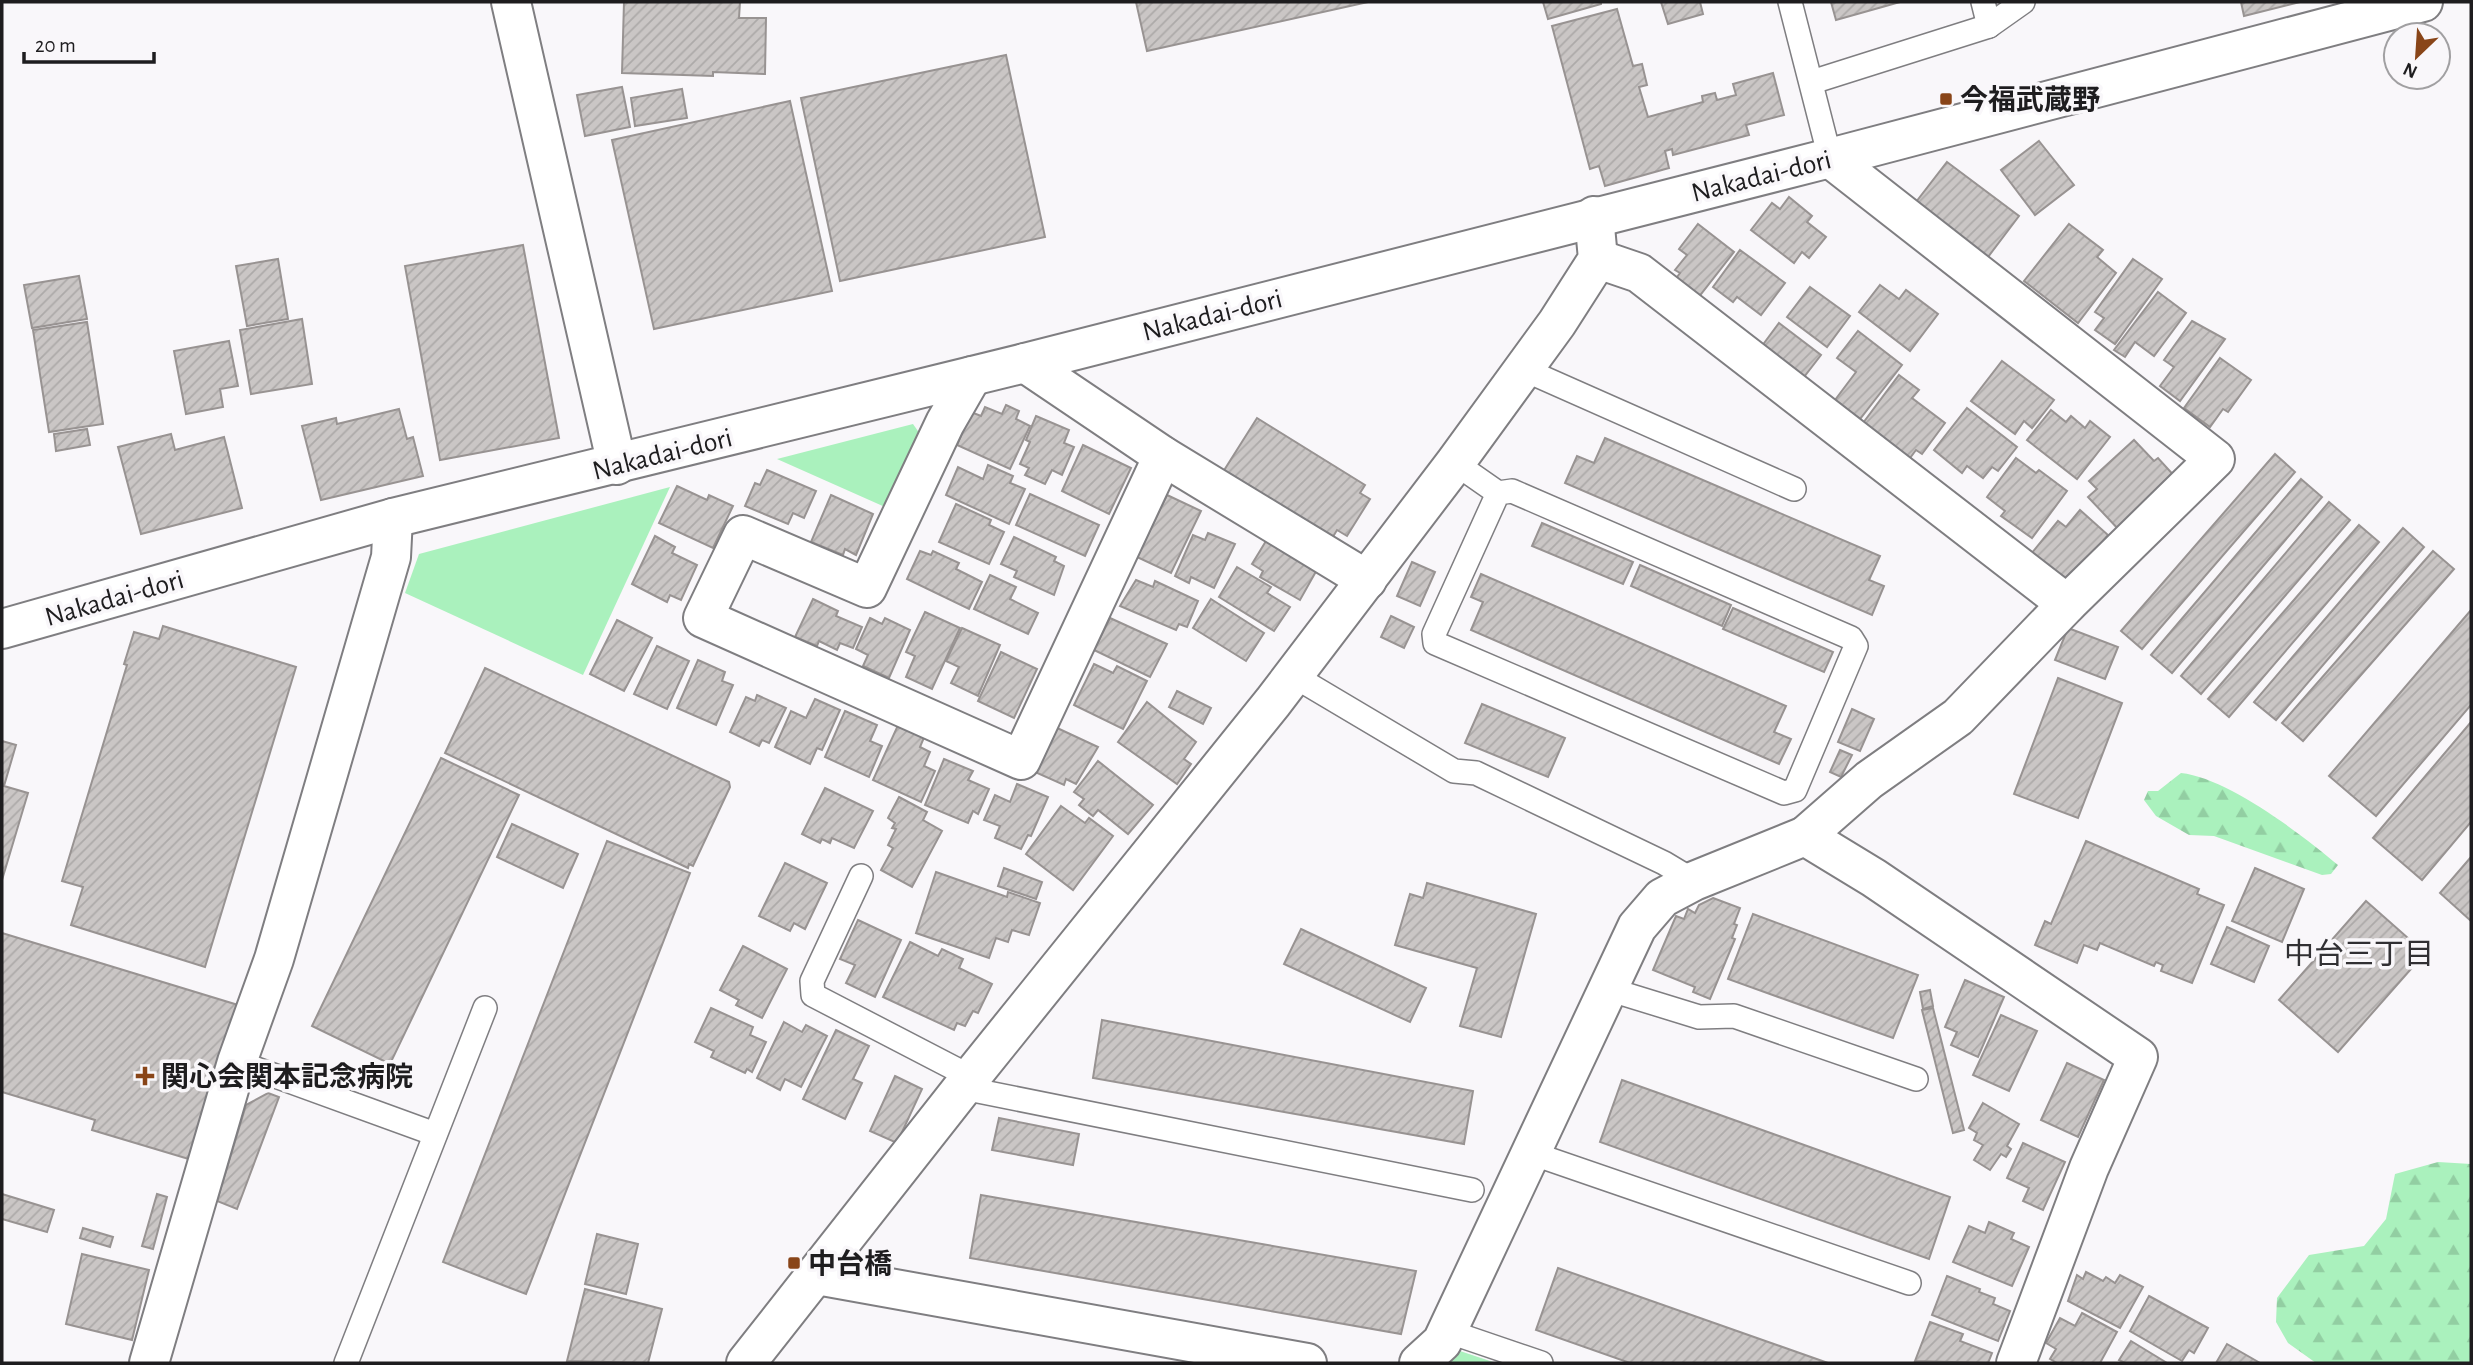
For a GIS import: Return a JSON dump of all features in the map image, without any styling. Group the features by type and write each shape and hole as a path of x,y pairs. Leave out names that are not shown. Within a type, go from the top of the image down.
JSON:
{"street":[{"path":"511,2 617,465"},
{"name":"Nakadai-dori","path":"2,628 393,518 1025,363 1830,158 2423,2"},
{"path":"1419,1363 1442,1342 1637,927 1662,898 1694,881 1805,836 1869,780 1958,717 2067,604 2215,459 1830,158"},
{"path":"746,1363 967,1082 1294,676 1455,463 1598,259 1594,216"},
{"path":"1598,259 1639,273 2067,604"},
{"path":"1025,363 1163,456 1367,580"},
{"path":"972,376 945,423 867,588 743,535 703,618 1021,760 1163,456"},
{"path":"149,1363 237,1062 274,959 391,557 393,518"},
{"path":"1805,836 1874,878 2138,1057 2090,1168 2020,1362"},
{"path":"817,1275 1307,1363"}],"lane":[{"path":"1790,2 1830,158"},
{"path":"1983,2 1989,26"},
{"path":"1812,82 1989,26 2023,2"},
{"path":"1523,369 1794,489"},
{"path":"1455,463 1498,493 1513,491 1851,638 1857,646 1795,790 1784,793 1434,643 1434,634 1498,493"},
{"path":"1294,676 1454,771 1476,773 1664,863 1694,881"},
{"path":"861,876 812,981 813,995 967,1082 1472,1190"},
{"path":"1608,989 1699,1017 1734,1016 1916,1079"},
{"path":"346,1363 485,1008"},
{"path":"237,1062 435,1135"},
{"path":"1531,1153 1909,1283"},
{"path":"1447,1331 1541,1363"}],"green space":[{"path":"913,424 920,434 885,507 777,459"},
{"path":"670,487 583,675 405,593 419,554"},
{"path":"2181,773 2200,777 2242,796 2338,865 2331,874 2322,875 2214,836 2189,835 2156,816 2144,800 2148,791 2158,791"},
{"path":"2438,1162 2471,1164 2471,1363 2316,1363 2288,1343 2276,1322 2277,1298 2309,1255 2364,1246 2386,1219 2395,1174"},
{"path":"1460,1351 1496,1363 1450,1363"}],"building":[{"path":"624,2 740,2 739,18 766,18 765,74 713,72 713,76 622,73"},
{"path":"1136,2 1368,2 1147,51"},
{"path":"1543,2 1601,2 1601,4 1548,19"},
{"path":"1661,2 1700,2 1703,14 1668,24"},
{"path":"1831,2 1900,2 1836,20"},
{"path":"2241,2 2300,2 2244,16"},
{"path":"1617,9 1633,66 1642,64 1647,85 1639,87 1648,117 1703,102 1702,96 1715,93 1717,100 1736,95 1733,84 1773,73 1784,115 1746,125 1749,135 1673,155 1672,149 1665,151 1669,168 1605,186 1599,166 1590,169 1552,26"},
{"path":"1006,55 1045,237 840,281 801,98"},
{"path":"622,87 630,127 585,136 577,95"},
{"path":"682,89 687,118 635,126 631,98"},
{"path":"790,101 832,291 654,329 612,140"},
{"path":"2039,141 2074,185 2035,215 2001,170"},
{"path":"1947,162 2019,216 1988,257 1916,202"},
{"path":"1789,197 1812,216 1807,222 1826,237 1809,258 1802,252 1794,263 1751,230 1772,203 1780,209"},
{"path":"1698,224 1734,252 1694,303 1671,285 1680,273 1675,270 1687,255 1679,249"},
{"path":"2069,224 2103,250 2097,257 2116,273 2078,323 2024,281"},
{"path":"523,245 559,438 440,460 405,266"},
{"path":"1740,250 1785,283 1761,315 1737,297 1733,302 1713,287"},
{"path":"278,259 288,319 247,326 236,266"},
{"path":"2133,259 2162,279 2115,344 2095,330 2104,318 2095,312"},
{"path":"79,276 87,319 32,328 24,285"},
{"path":"1880,285 1899,299 1906,290 1938,314 1910,351 1859,312"},
{"path":"1810,287 1850,316 1827,347 1787,317"},
{"path":"2158,292 2186,313 2154,356 2135,342 2125,357 2114,350"},
{"path":"302,319 312,384 251,394 240,330"},
{"path":"2192,321 2225,339 2180,401 2160,386 2174,367 2164,360"},
{"path":"87,322 103,424 49,432 33,330"},
{"path":"1779,323 1821,355 1797,386 1756,354"},
{"path":"1858,331 1902,365 1860,419 1835,400 1856,372 1837,358"},
{"path":"229,341 238,386 220,389 223,407 186,414 174,351"},
{"path":"2220,358 2251,380 2228,412 2223,409 2210,427 2184,408"},
{"path":"2002,361 2054,400 2032,428 2024,421 2015,434 1971,401"},
{"path":"1899,375 1919,390 1912,398 1945,423 1922,454 1916,450 1907,462 1860,427"},
{"path":"1006,405 1019,411 1016,419 1030,426 1010,469 957,445 971,412 981,416 985,407 1002,414"},
{"path":"1967,408 2017,447 1998,471 1992,467 1983,478 1967,466 1962,473 1934,450"},
{"path":"399,409 407,439 413,437 423,476 321,500 302,426 336,418 337,424"},
{"path":"2051,410 2066,422 2071,416 2085,428 2090,421 2110,437 2077,479 2027,440"},
{"path":"1036,416 1069,430 1064,443 1074,447 1062,475 1052,470 1045,484 1025,475 1029,468 1020,464 1030,442 1026,440"},
{"path":"1257,418 1365,485 1360,493 1370,499 1347,536 1337,530 1331,540 1223,472"},
{"path":"87,429 90,445 56,451 54,434"},
{"path":"171,434 175,450 224,437 242,508 141,534 118,447"},
{"path":"1605,438 1880,556 1869,580 1884,586 1872,615 1565,483 1577,456 1594,463"},
{"path":"2134,440 2154,461 2158,458 2178,480 2121,532 2088,497 2097,489 2089,481"},
{"path":"1083,445 1131,468 1109,514 1062,491"},
{"path":"2275,454 2295,472 2142,649 2121,631"},
{"path":"2016,458 2036,473 2039,470 2067,491 2032,538 2001,516 2005,511 1987,497"},
{"path":"988,465 1013,476 1010,483 1025,489 1009,524 946,495 958,467 983,479"},
{"path":"767,470 816,491 804,518 793,513 788,524 745,506 755,483 760,485"},
{"path":"2301,479 2322,497 2172,673 2151,655"},
{"path":"677,486 707,500 709,495 733,506 713,548 659,523"},
{"path":"1030,494 1099,525 1085,556 1016,525"},
{"path":"831,495 873,514 856,555 845,549 843,555 811,542"},
{"path":"1167,495 1201,511 1171,573 1137,557"},
{"path":"2329,502 2350,520 2201,694 2181,676"},
{"path":"956,504 991,520 989,525 1004,532 989,564 939,542"},
{"path":"2080,510 2108,535 2068,583 2031,554 2058,521 2066,527"},
{"path":"1542,523 1633,562 1623,584 1532,546"},
{"path":"2359,525 2379,542 2229,717 2208,699"},
{"path":"2403,528 2424,547 2276,720 2254,702"},
{"path":"1208,533 1235,544 1214,588 1191,577 1189,583 1175,576 1193,535 1205,540"},
{"path":"655,536 675,547 672,553 697,565 681,600 670,595 667,602 632,584"},
{"path":"1269,536 1319,566 1300,600 1260,577 1263,571 1252,564"},
{"path":"1014,537 1056,557 1054,561 1064,566 1054,595 1014,577 1017,571 1001,564"},
{"path":"920,551 931,555 933,551 959,563 956,569 982,582 969,609 907,579"},
{"path":"2433,551 2454,569 2303,741 2282,723"},
{"path":"1412,562 1435,572 1420,606 1397,596"},
{"path":"1640,565 1731,605 1722,626 1631,586"},
{"path":"1237,567 1271,587 1267,593 1290,607 1274,631 1219,597"},
{"path":"1481,574 1786,706 1774,732 1791,739 1779,764 1471,630 1483,602 1471,597"},
{"path":"990,575 1016,587 1010,599 1038,613 1028,634 974,609"},
{"path":"1136,580 1153,587 1155,581 1198,601 1187,627 1179,624 1176,630 1120,606"},
{"path":"813,599 838,611 836,616 862,627 853,648 840,643 837,650 819,641 817,646 795,637"},
{"path":"1211,599 1264,633 1246,661 1193,628"},
{"path":"1733,608 1833,652 1824,672 1723,629"},
{"path":"2471,610 2471,705 2376,816 2329,776"},
{"path":"925,612 960,628 932,689 906,677 915,656 906,652"},
{"path":"1391,616 1414,627 1404,648 1381,637"},
{"path":"870,618 882,624 885,618 910,630 889,678 863,666 868,655 856,649"},
{"path":"1110,618 1167,644 1150,677 1094,650"},
{"path":"617,620 652,638 624,691 590,674"},
{"path":"163,626 296,667 205,967 71,925 83,887 62,881 127,665 124,664 134,632 159,639"},
{"path":"962,628 1000,645 978,696 951,683 959,667 946,661"},
{"path":"2068,628 2118,647 2105,679 2055,660"},
{"path":"657,646 689,661 667,709 634,694"},
{"path":"1001,652 1037,669 1014,718 978,701"},
{"path":"698,660 725,672 722,681 733,685 716,725 677,708"},
{"path":"1094,664 1113,673 1117,666 1147,681 1123,729 1074,705"},
{"path":"485,668 729,782 730,787 693,866 689,864 688,868 445,753"},
{"path":"2058,678 2122,703 2078,818 2014,794"},
{"path":"1177,691 1211,708 1203,724 1169,707"},
{"path":"757,695 786,708 769,743 762,740 759,746 730,732 746,697 755,701"},
{"path":"815,699 840,710 822,750 817,748 810,764 775,747 791,711 806,718"},
{"path":"1147,702 1196,742 1184,759 1191,764 1177,784 1118,742"},
{"path":"1482,704 1565,738 1548,777 1465,743"},
{"path":"1852,709 1874,719 1860,751 1838,742"},
{"path":"845,711 877,725 870,741 882,746 869,777 825,757"},
{"path":"2471,722 2471,822 2422,880 2373,838"},
{"path":"899,723 925,735 920,747 930,752 924,766 935,771 921,802 873,780"},
{"path":"1055,727 1098,747 1076,784 1066,779 1064,785 1035,772"},
{"path":"2,741 16,745 4,786 28,793 2,880"},
{"path":"1840,750 1852,755 1841,777 1830,772"},
{"path":"441,758 519,795 390,1064 312,1026"},
{"path":"944,759 973,771 968,780 989,789 978,814 973,811 968,823 925,805"},
{"path":"1098,761 1153,805 1128,834 1098,810 1093,816 1079,805 1084,799 1074,792"},
{"path":"1017,784 1048,797 1031,836 1028,835 1021,849 995,838 1000,826 984,820 995,795 1010,802"},
{"path":"825,788 873,811 854,848 832,838 830,843 822,839 820,843 802,834"},
{"path":"899,797 927,812 923,820 942,831 912,887 881,870 893,848 888,845 896,829 892,828 895,823 888,818"},
{"path":"1061,806 1085,823 1089,818 1113,836 1073,890 1026,854"},
{"path":"512,824 578,854 563,888 497,857"},
{"path":"607,841 690,873 526,1294 443,1262"},
{"path":"2086,841 2199,889 2197,894 2224,905 2192,983 2161,971 2163,965 2156,962 2154,966 2100,943 2097,950 2084,945 2077,963 2035,945 2045,921 2051,924"},
{"path":"2471,857 2471,921 2440,893"},
{"path":"785,863 827,883 805,929 794,923 790,931 759,916"},
{"path":"1004,868 1042,882 1036,899 998,886"},
{"path":"2255,868 2304,889 2282,942 2232,921"},
{"path":"936,872 1007,897 1008,892 1040,903 1029,935 1012,930 1008,942 996,938 989,958 916,933"},
{"path":"1427,883 1536,914 1501,1037 1460,1026 1477,968 1395,945 1410,894 1423,898"},
{"path":"1713,898 1740,908 1734,924 1737,925 1732,938 1735,939 1710,999 1693,992 1695,987 1653,970 1676,916 1684,919 1688,909 1695,913 1699,905"},
{"path":"2366,901 2425,953 2338,1052 2279,1000"},
{"path":"1753,914 1918,975 1893,1038 1728,979"},
{"path":"858,920 901,940 875,997 846,983 855,965 840,959"},
{"path":"2227,927 2269,946 2254,982 2211,964"},
{"path":"1301,929 1426,988 1410,1022 1284,964"},
{"path":"2,933 238,1005 192,1160 92,1130 95,1120 2,1092"},
{"path":"910,942 938,956 942,949 963,959 959,968 992,984 978,1013 973,1011 965,1026 957,1023 954,1030 883,997"},
{"path":"743,946 787,969 762,1018 736,1005 739,1000 720,990"},
{"path":"1965,980 2004,997 1978,1057 1951,1045 1957,1032 1945,1027"},
{"path":"1930,990 1933,1006 1923,1009 1920,992"},
{"path":"711,1008 753,1027 750,1035 766,1042 752,1072 747,1069 745,1073 711,1057 714,1051 695,1042"},
{"path":"1933,1008 1964,1130 1953,1133 1922,1010"},
{"path":"2001,1015 2037,1031 2009,1091 1973,1075"},
{"path":"1102,1020 1473,1091 1464,1144 1093,1078"},
{"path":"784,1022 802,1032 806,1025 827,1036 801,1087 785,1079 780,1090 757,1078"},
{"path":"836,1030 869,1046 853,1079 862,1083 845,1119 803,1099"},
{"path":"2067,1063 2104,1080 2078,1137 2041,1120"},
{"path":"895,1076 922,1089 897,1143 870,1131"},
{"path":"1622,1080 1950,1197 1929,1259 1600,1142"},
{"path":"268,1093 279,1097 237,1209 217,1201 246,1105"},
{"path":"1983,1103 2019,1124 2007,1146 2011,1149 2006,1157 2001,1154 1990,1170 1974,1160 1983,1145 1974,1140 1977,1133 1969,1128"},
{"path":"999,1118 1079,1134 1073,1165 992,1150"},
{"path":"2023,1143 2065,1162 2043,1210 2023,1201 2029,1188 2007,1178"},
{"path":"2,1194 54,1210 47,1232 2,1219"},
{"path":"157,1194 167,1197 153,1249 142,1246"},
{"path":"981,1195 1416,1271 1401,1334 970,1258"},
{"path":"1989,1222 2014,1233 2011,1239 2029,1247 2012,1286 1953,1262 1969,1226 1985,1233"},
{"path":"83,1228 113,1237 110,1247 80,1238"},
{"path":"597,1234 638,1244 626,1294 585,1284"},
{"path":"82,1254 149,1270 132,1340 66,1324"},
{"path":"1558,1268 1828,1363 1630,1363 1536,1330"},
{"path":"2086,1272 2103,1281 2106,1277 2115,1283 2120,1275 2143,1287 2120,1328 2068,1301 2077,1275 2083,1279"},
{"path":"1947,1276 1980,1289 1979,1292 1995,1298 1993,1304 2010,1311 1998,1341 1932,1315"},
{"path":"585,1289 662,1309 648,1363 567,1361"},
{"path":"2149,1296 2208,1328 2194,1353 2189,1350 2182,1361 2130,1331"},
{"path":"2082,1313 2117,1332 2100,1363 2057,1363 2050,1359 2056,1349 2046,1343 2060,1318 2075,1326"},
{"path":"1930,1322 1963,1334 1960,1341 1992,1353 1988,1363 1915,1361"},
{"path":"2131,1341 2167,1363 2125,1363 2119,1360"},
{"path":"2227,1344 2260,1363 2216,1363"}],"place":[{"name":"今福武蔵野","path":"1946,99"},
{"name":"関心会関本記念病院","path":"145,1076"},
{"name":"中台橋","path":"794,1263"}],"district":[{"name":"中台三丁目","path":"2359,954"}]}
